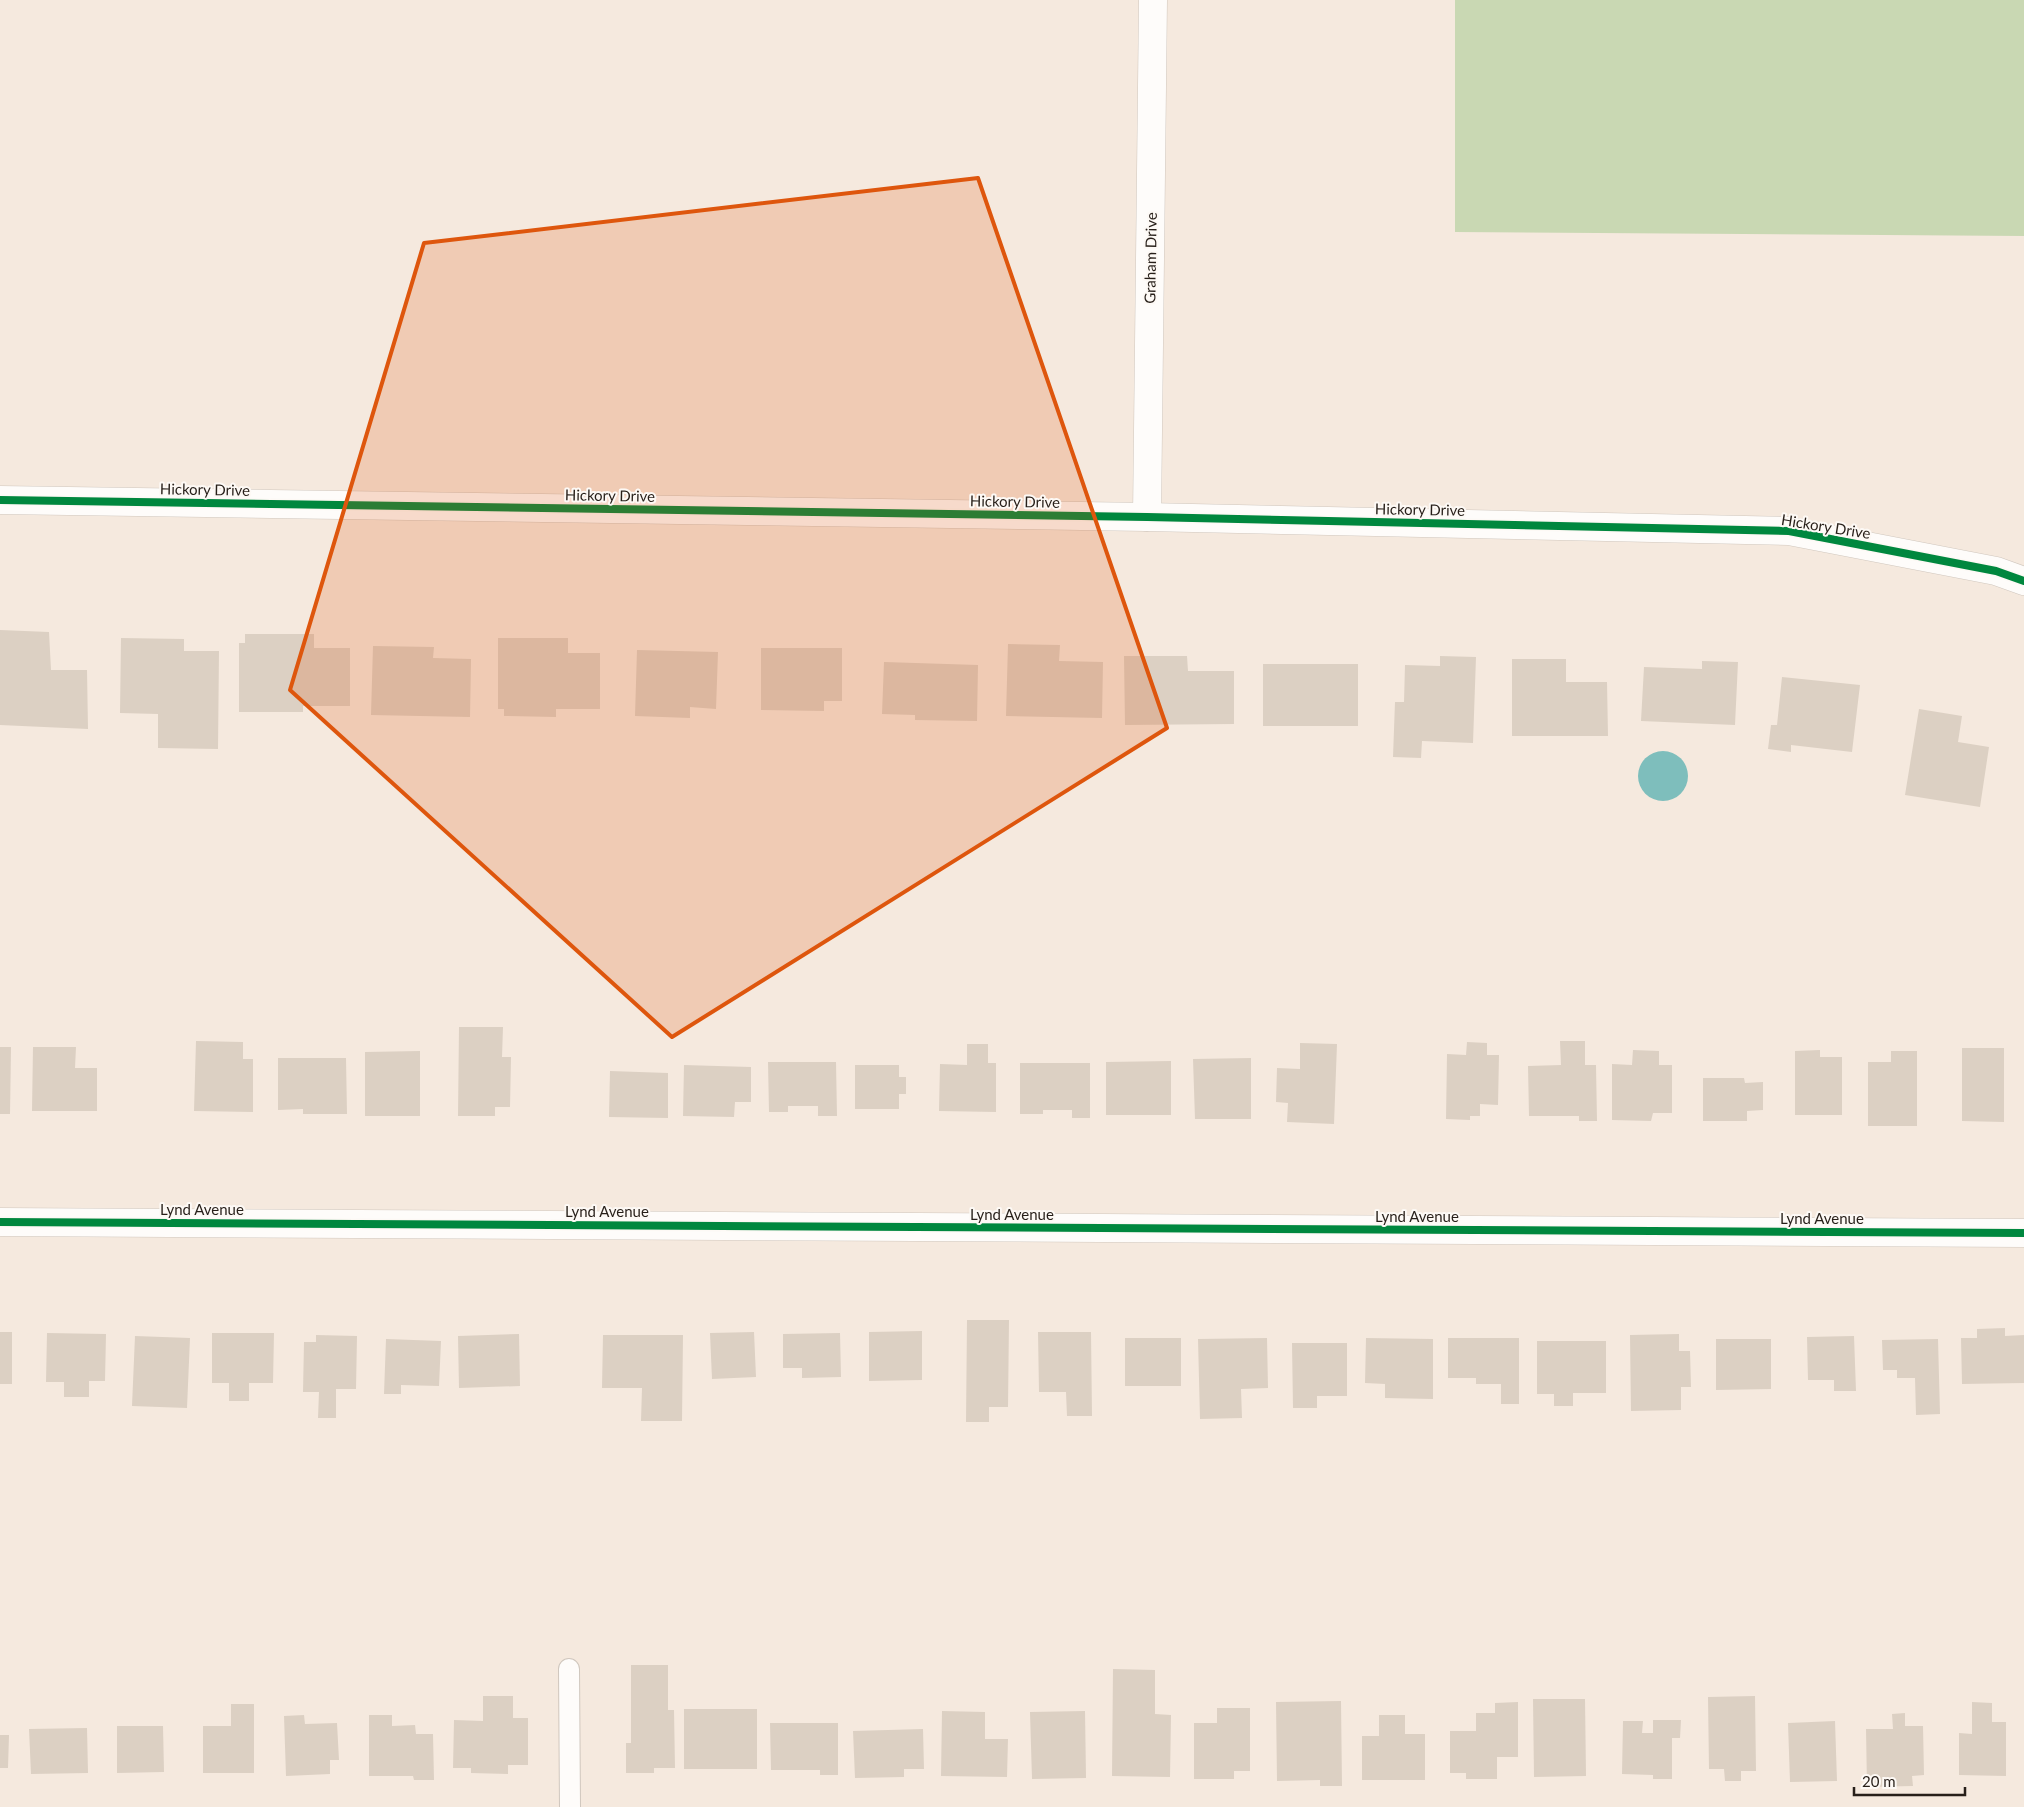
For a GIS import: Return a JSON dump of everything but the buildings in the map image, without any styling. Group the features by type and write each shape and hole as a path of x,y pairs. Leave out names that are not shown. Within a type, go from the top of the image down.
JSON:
{"street":[{"name":"Graham Drive","path":"1148,517 1153,0"},
{"name":"Hickory Drive","path":"0,500 1148,517 1789,532 1996,571 2024,581"},
{"name":"Lynd Avenue","path":"0,1222 2024,1233"}],"lane":[{"path":"569,1669 570,1807"}],"highlighted area":[{"path":"978,178 1167,728 672,1037 290,690 424,243"}],"green space":[{"path":"1455,0 2024,0 2024,236 1455,232"}],"water":[{"path":"1658,751 1668,751 1681,758 1688,771 1688,781 1681,794 1668,801 1658,801 1649,797 1642,790 1638,781 1638,771 1642,762 1649,755"}],"cycle path":[{"path":"0,500 1147,517 1789,531 1996,571 2024,581"},
{"path":"0,1222 2024,1233"}]}
